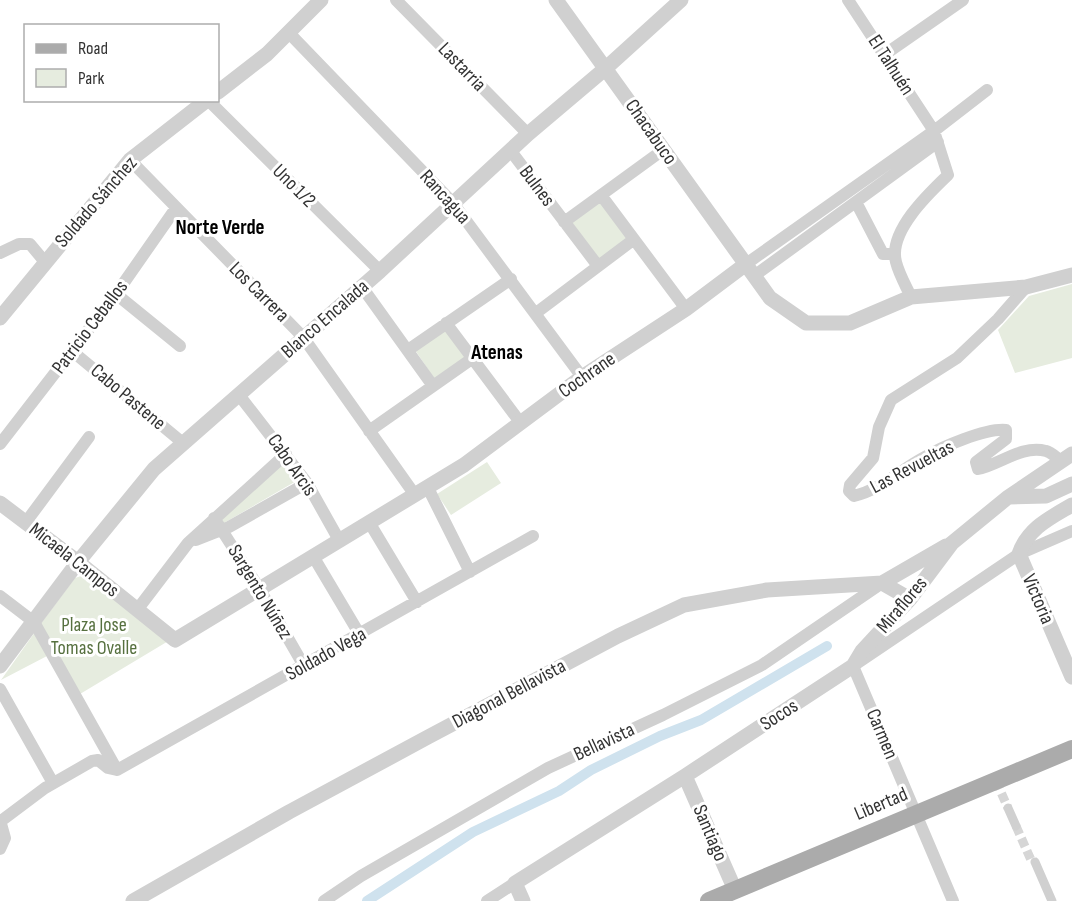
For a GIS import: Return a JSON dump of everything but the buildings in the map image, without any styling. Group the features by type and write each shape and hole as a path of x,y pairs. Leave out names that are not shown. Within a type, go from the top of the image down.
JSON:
{"main road":[{"name":"Libertad","path":"709,901 1072,749"}],"street":[{"path":"219,91 267,54 321,0"},
{"name":"Lastarria","path":"396,0 528,134"},
{"name":"Chacabuco","path":"556,0 770,298 806,323 850,323 911,297 1026,287 1072,275"},
{"name":"Blanco Encalada","path":"0,666 78,562 154,469 380,272 510,150 681,0"},
{"name":"El Talhuén","path":"848,0 936,136"},
{"path":"884,55 949,4 963,0"},
{"name":"Rancagua","path":"289,33 453,203 582,377"},
{"name":"Cochrane","path":"175,640 464,465 582,377 856,202 936,136 987,90"},
{"name":"Soldado Sánchez","path":"0,318 130,160 204,102"},
{"name":"Uno 1/2","path":"209,102 380,272"},
{"path":"911,297 895,261 895,244 921,200 948,175 936,136"},
{"name":"Cochrane","path":"750,270 936,136"},
{"name":"Bulnes","path":"510,150 598,266"},
{"name":"Bulnes","path":"564,222 663,150"},
{"name":"Los Carrera","path":"130,160 303,337 369,431 421,492 470,572"},
{"path":"601,195 686,309"},
{"path":"856,202 883,254 895,254"},
{"name":"Patricio Ceballos","path":"0,444 116,294 176,207"},
{"path":"536,313 633,240"},
{"path":"0,253 19,244 30,244 45,262"},
{"path":"408,350 511,279"},
{"path":"362,287 433,386"},
{"name":"Las Revueltas","path":"1026,287 1005,312 957,358 891,400 879,427 873,458 850,485 849,491 854,496 866,493 883,485 924,457 976,435 998,429 1006,430 1005,439 976,462 978,469 993,466 1012,454 1031,451 1047,451 1067,458"},
{"path":"998,289 1004,299 1005,312"},
{"path":"116,294 180,346"},
{"path":"446,323 520,422"},
{"name":"Cabo Pastene","path":"72,351 183,443"},
{"path":"369,431 473,358"},
{"name":"Cabo Arcis","path":"239,395 307,483 339,540"},
{"path":"26,522 89,437"},
{"path":"136,610 188,543 286,454"},
{"name":"Miraflores","path":"882,583 952,543 1007,498 1067,458"},
{"path":"188,543 222,529 307,483"},
{"path":"1007,498 1046,496 1072,484"},
{"name":"Micaela Campos","path":"0,503 175,640"},
{"path":"1019,554 1036,526 1072,505"},
{"name":"Sargento Núñez","path":"214,518 260,588 304,666"},
{"path":"369,522 417,602"},
{"name":"Socos","path":"487,901 686,776 1019,554 1072,531"},
{"name":"Soldado Vega","path":"117,770 533,536"},
{"name":"Miraflores","path":"853,666 862,651 910,599 952,543"},
{"name":"Victoria","path":"1019,554 1072,677"},
{"path":"313,556 360,635"},
{"path":"882,583 910,599"},
{"name":"Diagonal Bellavista","path":"134,901 418,742 618,636 684,605 766,590 882,583"},
{"name":"Bellavista","path":"324,901 361,876 548,768 663,716 762,665 882,583"},
{"path":"0,596 34,622 117,770"},
{"name":"Carmen","path":"853,666 953,901"},
{"path":"0,689 53,783"},
{"path":"3,844 0,821 53,783 76,769 98,760 108,768 117,770"},
{"name":"Santiago","path":"686,776 735,890"},
{"path":"1008,808 1016,826"},
{"path":"1035,862 1052,901"},
{"path":"515,883 523,901"}],"green space":[{"path":"600,200 629,240 600,261 571,221"},
{"path":"1072,284 1072,358 1015,373 998,330 1029,296"},
{"path":"446,328 468,358 436,381 415,350"},
{"path":"284,462 298,480 224,523 219,519"},
{"path":"487,462 501,483 451,515 437,494"},
{"name":"Plaza Jose Tomas Ovalle","path":"84,575 170,640 80,694 39,626 75,578"},
{"path":"35,632 47,656 1,680"}],"waterway":[{"path":"367,901 473,832 559,791 591,770 660,736 701,720 827,646"}],"tunnel":[{"path":"996,781 1008,808"},
{"path":"1016,826 1031,860 1035,862"}],"district":[{"name":"Norte Verde","path":"220,227"},
{"name":"Atenas","path":"497,352"}]}
